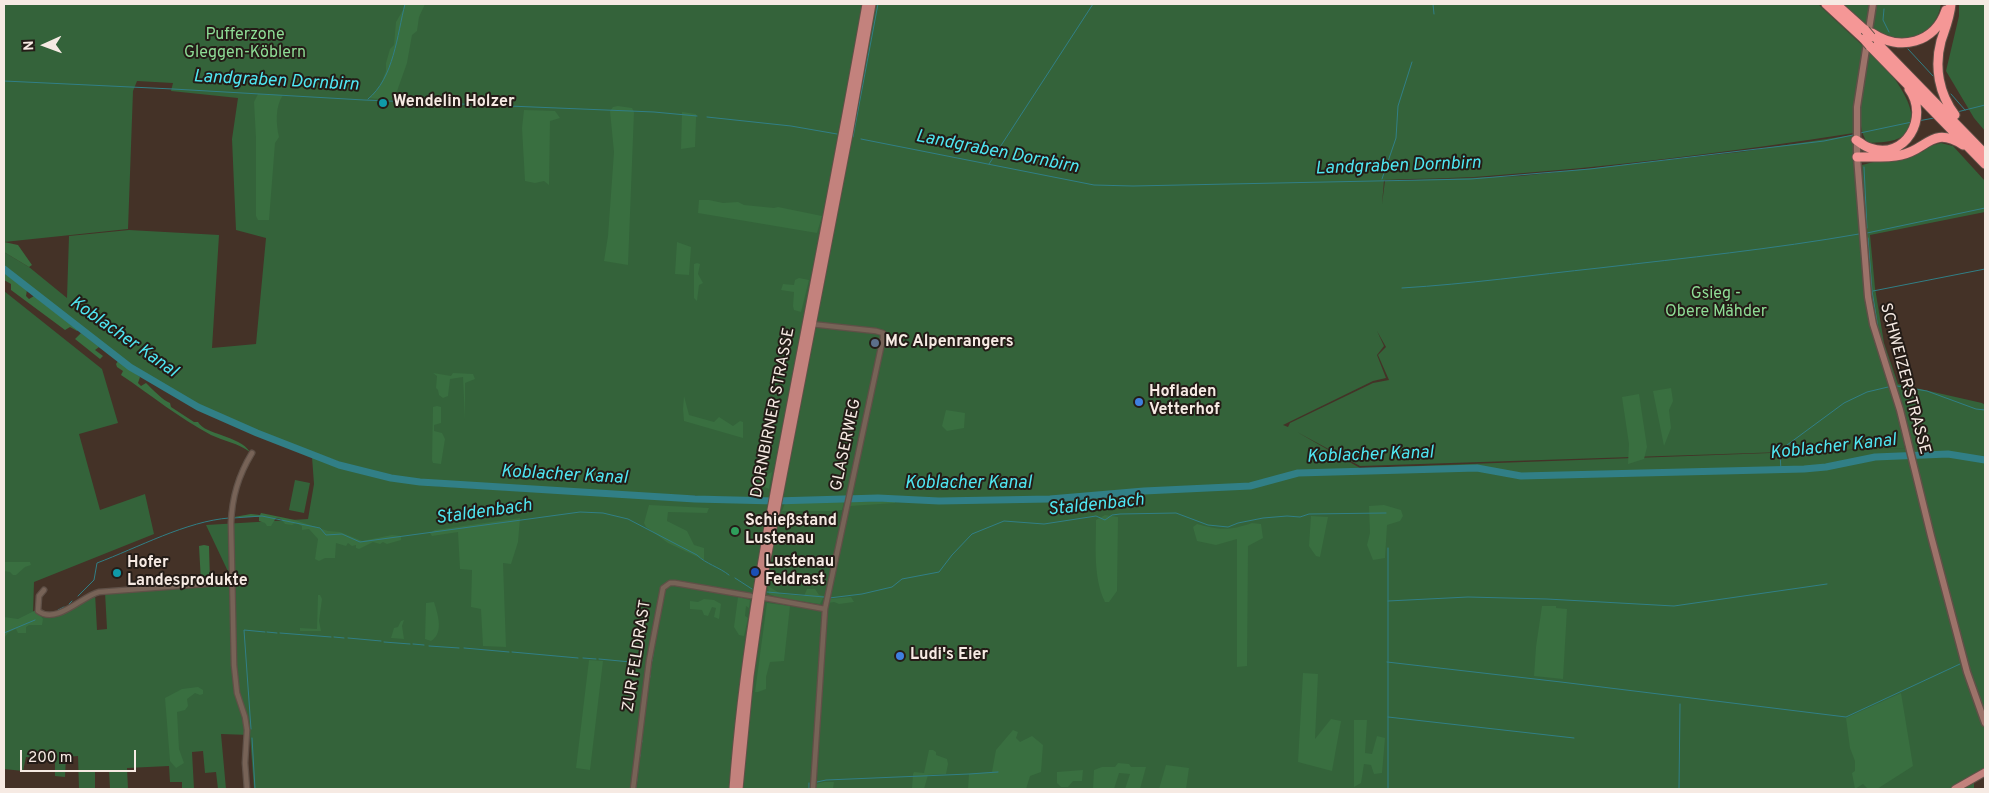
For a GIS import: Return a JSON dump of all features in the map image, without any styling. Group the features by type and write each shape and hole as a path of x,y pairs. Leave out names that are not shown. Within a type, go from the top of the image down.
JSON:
{"highway":[{"path":"1826,4 1868,35 1896,71 1985,164"},
{"path":"1836,4 1985,154"},
{"path":"1868,35 1898,43 1918,40 1938,26 1947,4"},
{"path":"1951,4 1938,56 1938,76 1946,102 1972,139"},
{"path":"1856,136 1870,149 1889,149 1906,140 1916,122 1916,104 1914,97 1900,80 1896,71"},
{"path":"1857,157 1902,155 1927,141 1942,137 1953,139 1972,150"}],"main road":[{"path":"846,133 866,4"},
{"path":"846,133 872,4"},
{"name":"SCHWEIZERSTRASSE","path":"1873,4 1857,107 1856,136 1868,297 1873,324 1900,410 1914,471 1967,672 1985,723"},
{"name":"DORNBIRNER STRASSE","path":"733,789 746,658 846,133"},
{"name":"DORNBIRNER STRASSE","path":"739,789 754,647 773,510"},
{"path":"1955,789 1985,772"}],"street":[{"name":"GLASERWEG","path":"809,323 876,330 882,333 882,344 825,608 821,638 813,789"},
{"path":"247,789 245,762 247,732 245,717 236,686 234,665 232,501 238,480 252,453"},
{"path":"44,590 39,596 38,611 41,614 52,615 73,607 92,594 99,592 232,582"},
{"name":"ZUR FELDRAST","path":"633,789 649,662 663,588 670,583 675,583 751,596"},
{"path":"765,598 825,608"}],"green space":[{"path":"4,4 1818,4 1863,46 1855,103 1854,133 1717,153 1579,168 1474,177 1384,180 1382,204 1385,181 1521,176 1740,152 1853,135 1867,300 1874,337 1898,414 1905,448 1360,466 1297,432 1360,468 1907,448 1913,479 1967,676 1985,730 1985,776 1974,782 1974,789 254,789 250,735 221,734 226,789 218,789 216,772 205,773 203,751 192,752 194,789 182,789 182,782 170,782 169,766 127,768 128,789 110,789 109,770 95,770 95,789 79,789 78,756 66,757 65,777 55,776 55,759 26,757 23,771 4,769 4,633 34,620 41,614 56,613 70,608 95,593 97,630 107,629 105,592 232,582 234,653 233,582 206,525 308,519 314,484 312,457 373,475 436,486 640,498 781,503 781,499 642,494 435,481 387,475 356,468 270,436 201,406 148,376 113,352 4,268 4,252 29,267 67,298 69,236 129,230 219,235 212,348 256,344 266,238 236,230 232,139 238,98 171,91 173,83 137,81 133,91 128,229 4,242","holes":["1377,331 1386,347 1378,355 1389,380 1373,383 1290,423 1288,427 1283,425 1373,381 1386,378 1377,355 1384,346"]},
{"path":"405,4 425,4 419,17 417,31 412,35 407,63 396,94 391,100 369,98 380,86 386,71 390,49 394,45 396,22"},
{"path":"1842,4 1870,4 1866,26"},
{"path":"1876,4 1941,4 1932,25 1924,32 1905,38 1894,38 1872,31"},
{"path":"1959,4 1985,4 1985,131 1974,118 1946,71 1959,16"},
{"path":"1869,51 1894,78 1909,104 1912,116 1910,127 1903,136 1895,140 1868,143 1863,135 1860,112"},
{"path":"258,94 283,95 277,110 279,137 275,143 269,220 258,220 256,216 254,102"},
{"path":"613,107 632,108 634,112 628,265 604,261 608,236 614,152 610,111"},
{"path":"524,110 555,111 560,118 550,121 549,185 544,181 535,183 525,181 522,128"},
{"path":"682,112 696,114 695,147 681,149"},
{"path":"1941,143 1953,146 1985,181 1985,212 1870,235 1875,288 1884,343 1898,384 1985,405 1985,719 1963,647 1881,347 1870,297 1862,165 1920,150 1922,152 1930,146"},
{"path":"699,200 778,207 822,216 817,233 698,213"},
{"path":"4,242 18,245 32,265 29,267 4,252"},
{"path":"677,242 691,247 689,275 675,274"},
{"path":"694,264 700,264 698,274 703,283 699,285 697,301 694,298"},
{"path":"4,273 27,290 26,296 29,299 34,296 78,330 70,327 65,330 11,290 11,284 4,280"},
{"path":"799,278 809,280 801,312 794,310 794,292 781,290 783,284 794,285 795,280"},
{"path":"4,291 102,369 118,423 79,434 100,510 145,494 154,534 34,582 33,615 4,631"},
{"path":"81,333 99,347 95,350 103,356 100,359 75,339"},
{"path":"118,361 140,377 138,383 141,386 146,383 170,403 171,407 194,422 198,422 208,430 231,438 245,446 250,452 236,444 211,435 176,414 121,375 123,371 117,367"},
{"path":"433,373 451,376 453,373 473,374 475,379 465,383 465,420 463,377 450,379 448,396 443,398 439,395 436,388 437,376"},
{"path":"1671,388 1673,401 1669,410 1671,428 1664,446 1653,391"},
{"path":"1639,394 1647,447 1644,459 1628,464 1629,444 1622,397"},
{"path":"684,396 689,415 714,422 719,417 733,426 740,421 743,422 743,438 684,421"},
{"path":"433,407 441,407 441,423 434,425 434,431 442,433 445,439 441,464 433,463 432,460"},
{"path":"946,410 965,413 964,428 947,431 942,426"},
{"path":"772,472 769,489 754,483 754,481"},
{"path":"295,480 310,483 304,513 289,510"},
{"path":"895,501 895,503 850,506 850,502"},
{"path":"844,502 842,510 782,511 785,503"},
{"path":"649,505 709,508 707,513 668,512 667,521 687,531 694,545 704,548 704,560 668,543 646,527 644,523"},
{"path":"1384,505 1401,510 1403,516 1400,521 1387,525 1385,558 1373,560 1367,545 1370,533 1369,506"},
{"path":"261,513 295,520 328,531 340,532 362,541 392,535 401,536 401,540 387,544 373,542 359,549 356,548 356,545 352,546 348,543 346,546 336,543 335,558 325,558 319,561 315,559 318,539 309,529 302,530 302,526 296,523 292,525 285,524 281,519 276,518 271,526 267,526 259,521 259,517 234,517 251,514 260,515"},
{"path":"1105,515 1118,517 1117,591 1109,602 1105,602 1101,592 1096,562 1096,520"},
{"path":"1311,516 1328,517 1320,557 1316,556 1309,546"},
{"path":"520,518 518,542 511,564 503,563 506,647 483,646 481,609 471,607 472,570 460,569 458,532 432,536 430,533 435,530"},
{"path":"1252,523 1261,524 1263,538 1248,546 1247,666 1237,667 1237,539 1216,545 1197,541 1193,527 1197,524 1212,528 1230,528"},
{"path":"199,546 209,546 210,581 201,582"},
{"path":"4,562 30,562 31,565 13,575 10,572 4,571"},
{"path":"768,586 781,594 804,596 807,589 815,589 819,595 824,596 820,604 779,598 769,594"},
{"path":"318,595 322,599 319,621 321,631 300,631 300,628 317,629"},
{"path":"738,597 750,600 749,608 746,606 745,616 748,618 744,636 739,635 734,627"},
{"path":"851,597 854,602 828,603 829,599"},
{"path":"704,599 714,600 721,604 719,619 714,617 716,608 712,607 708,616 704,615 702,610 690,609 690,601 698,602"},
{"path":"434,602 439,629 435,638 431,641 425,639 426,603"},
{"path":"767,603 790,606 784,661 770,662 766,677 766,689 755,692"},
{"path":"1542,606 1556,606 1556,608 1567,609 1563,679 1534,676"},
{"path":"36,610 43,619 42,625 29,625 26,627 26,633 18,633 16,629 9,632 4,638 4,617 18,619"},
{"path":"404,620 402,626 404,639 391,638 394,628 398,627 401,621"},
{"path":"589,660 603,661 590,770 576,768"},
{"path":"1303,673 1318,674 1315,739 1331,719 1341,721 1332,771 1298,762"},
{"path":"198,687 203,690 203,694 195,693 187,699 188,706 185,710 177,712 179,749 184,763 176,768 170,761 165,698 182,689"},
{"path":"1901,693 1913,766 1877,789 1868,789 1863,784 1855,789 1852,773 1855,771 1855,761 1850,748 1846,718"},
{"path":"1354,720 1367,720 1365,753 1372,754 1377,736 1385,738 1382,773 1374,774 1371,765 1364,764 1361,783 1354,787"},
{"path":"1013,730 1018,732 1016,738 1020,742 1032,736 1043,745 1041,772 1030,776 1026,789 968,789 969,774 992,772 996,750"},
{"path":"929,750 933,750 936,752 936,755 947,759 946,774 928,775 924,789 912,789 913,774 914,772 924,773"},
{"path":"1118,763 1129,764 1131,767 1146,767 1140,789 1125,789 1130,774 1119,773 1114,789 1093,789 1094,770 1102,767 1115,767"},
{"path":"1166,765 1189,768 1186,789 1159,789"},
{"path":"1083,770 1082,781 1073,781 1068,787 1061,787 1057,783 1057,772"},
{"path":"834,782 833,789 816,789 816,784"}],"waterway":[{"path":"368,99 384,80 389,68 405,4"},
{"path":"853,137 878,4"},
{"path":"989,164 1093,4"},
{"path":"1433,4 1434,14"},
{"path":"1884,9 1883,20 1889,32"},
{"path":"1908,49 1933,76"},
{"path":"1382,179 1396,138 1398,106 1412,62"},
{"name":"Landgraben Dornbirn","path":"4,81 364,100 654,112 697,116"},
{"path":"1951,94 1965,110"},
{"name":"Landgraben Dornbirn","path":"1957,112 1985,105"},
{"name":"Landgraben Dornbirn","path":"707,117 791,126 837,134"},
{"name":"Landgraben Dornbirn","path":"1918,121 1934,118"},
{"name":"Landgraben Dornbirn","path":"1860,133 1912,122"},
{"name":"Landgraben Dornbirn","path":"861,139 1094,185 1133,186 1471,179 1590,169 1824,141 1853,135"},
{"path":"1864,167 1867,228"},
{"path":"1867,233 1985,208"},
{"path":"1402,288 1476,282 1697,257 1859,234"},
{"path":"1868,238 1872,291 1879,334"},
{"name":"Koblacher Kanal","path":"4,269 130,367 198,407 257,433 339,465 391,478 420,482 695,499 775,501 878,498 939,501 1050,499 1144,491 1250,486 1298,473 1477,468 1521,476 1804,469 1826,467 1875,457 1948,454 1985,460"},
{"path":"1873,291 1985,269"},
{"path":"1893,378 1896,386"},
{"path":"1897,386 1927,391 1976,409 1985,410"},
{"path":"1783,448 1844,403 1867,392 1888,387"},
{"path":"1780,454 1781,470"},
{"name":"Staldenbach","path":"233,518 262,516 320,528 326,535 342,534 360,542 580,512 603,513 628,519 697,555 729,575"},
{"name":"Staldenbach","path":"829,598 862,594 892,587 902,579 939,572 972,534 1004,521 1044,524 1096,516 1105,520 1112,515 1120,514 1176,513 1208,525 1228,527 1263,518 1300,517 1309,514 1386,513"},
{"name":"Staldenbach","path":"78,596 94,580 97,563 196,524 229,518"},
{"path":"1388,548 1388,789"},
{"name":"Staldenbach","path":"735,578 752,589"},
{"path":"1388,601 1468,597 1674,606 1827,584"},
{"name":"Staldenbach","path":"767,592 824,597"},
{"name":"Staldenbach","path":"69,604 72,601"},
{"name":"Staldenbach","path":"58,610 64,607"},
{"name":"Staldenbach","path":"4,633 35,620"},
{"path":"251,729 244,630 265,632"},
{"path":"267,632 277,633"},
{"path":"280,633 331,637"},
{"path":"655,643 656,636"},
{"path":"334,637 344,638"},
{"path":"348,638 381,641"},
{"path":"384,642 410,644"},
{"path":"413,644 424,645"},
{"path":"429,646 459,648"},
{"path":"464,648 509,652"},
{"path":"652,661 654,648"},
{"path":"512,652 578,658"},
{"path":"583,658 596,659"},
{"path":"599,659 641,663"},
{"path":"1387,662 1846,717 1960,664"},
{"path":"650,672 651,666"},
{"path":"649,681 650,676"},
{"path":"647,698 648,686"},
{"path":"642,736 646,703"},
{"path":"1679,789 1680,704"},
{"path":"1388,717 1574,738"},
{"path":"252,738 255,789"},
{"path":"641,745 642,741"},
{"path":"640,750 640,756"},
{"path":"636,787 639,760"},
{"path":"817,782 826,780 998,772"},
{"path":"809,783 809,789"}],"place":[{"name":"Wendelin Holzer","path":"383,103"},
{"name":"MC Alpenrangers","path":"875,343"},
{"name":"Hofladen Vetterhof","path":"1139,402"},
{"name":"Schießstand Lustenau","path":"735,531"},
{"name":"Lustenau Feldrast","path":"755,572"},
{"name":"Hofer Landesprodukte","path":"117,573"},
{"name":"Ludi's Eier","path":"900,656"}],"park label":[{"name":"Pufferzone Gleggen-Köblern","path":"245,45"},
{"name":"Gsieg - Obere Mähder","path":"1716,304"}]}
